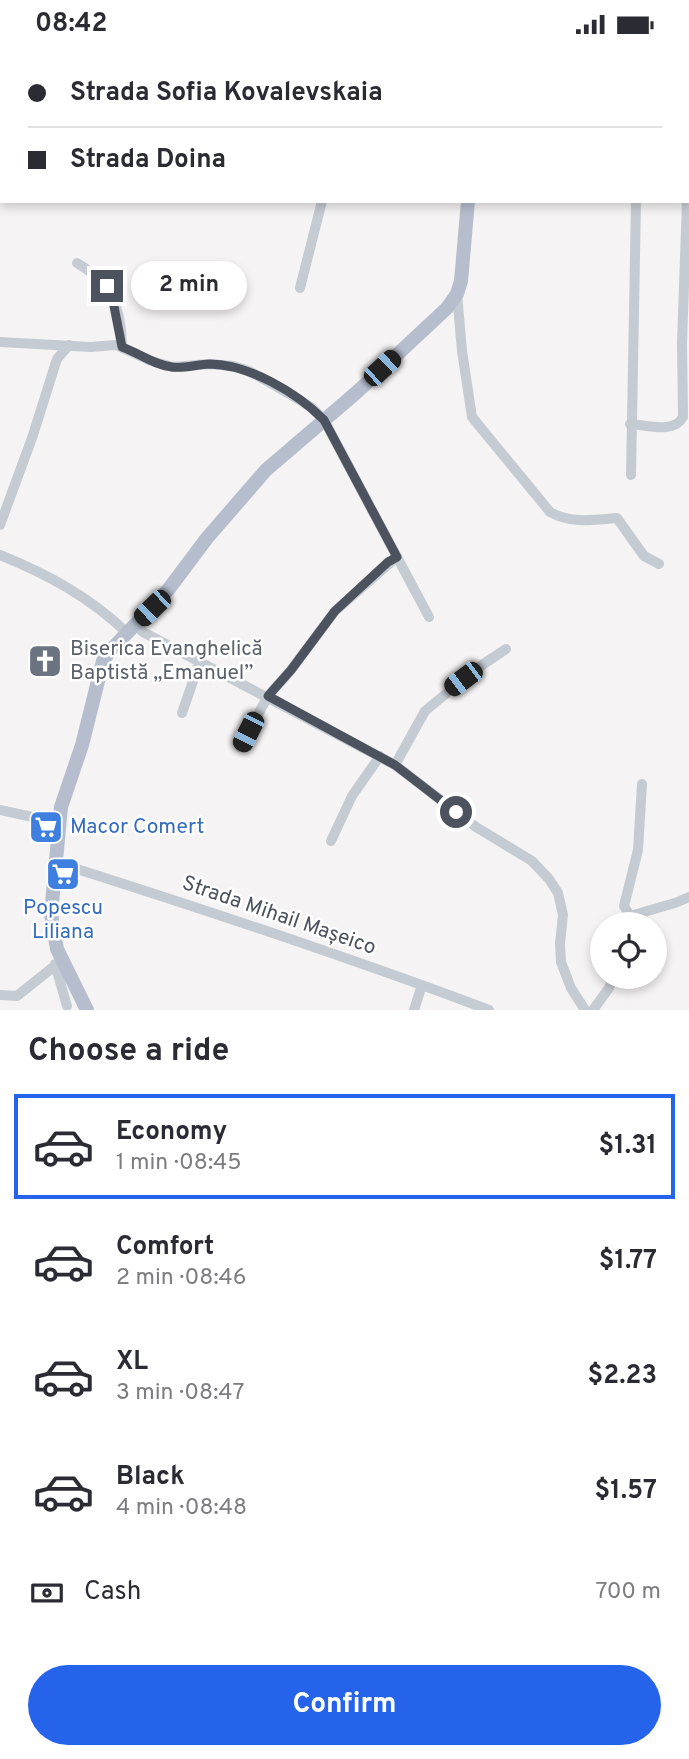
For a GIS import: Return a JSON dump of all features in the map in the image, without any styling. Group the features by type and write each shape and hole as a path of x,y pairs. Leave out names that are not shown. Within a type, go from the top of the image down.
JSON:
{"main road":[{"path":"87,1010 59,962 51,914 61,807 82,745 103,661 168,590 275,460 357,392 447,308 457,294 465,252 468,203"}],"street":[{"path":"300,288 321,203"},
{"path":"631,475 636,203"},
{"path":"630,424 671,427 680,423 683,417 682,343 687,203"},
{"path":"77,263 97,275 112,296 122,347"},
{"path":"457,294 472,417 550,512 562,519 617,518 644,556 659,564"},
{"path":"0,342 122,347 151,361 173,367 209,364 233,366 249,371 328,417 429,617"},
{"path":"0,525 57,359 69,345"},
{"path":"0,555 42,572 131,629 144,632 380,756 477,827 532,861 549,879 562,906 560,943 565,975 586,1010"},
{"path":"240,747 268,696 335,611 388,562 397,557"},
{"path":"395,765 425,711 476,669 506,649"},
{"path":"181,713 200,661"},
{"path":"331,841 352,796 380,756"},
{"path":"626,912 624,906 638,850 642,784"},
{"path":"0,810 41,819 60,819"},
{"name":"Strada Mihail Mașeico","path":"55,862 489,1010"},
{"path":"650,912 689,897"},
{"path":"0,995 17,996 59,962"},
{"path":"59,962 65,1008"},
{"path":"414,1010 422,985"},
{"path":"593,1010 608,989"},
{"path":"65,1008 79,995"}],"place":[{"name":"Biserica Evanghelică Baptistă „Emanuel”","path":"45,661"},
{"name":"Macor Comert","path":"46,827"},
{"name":"Popescu Liliana","path":"63,874"}],"route":[{"path":"107,286 112,296 122,347 151,361 173,367 209,364 233,366 249,371 311,407 324,420 397,557 388,562 335,611 268,696 395,765 456,812"}]}
